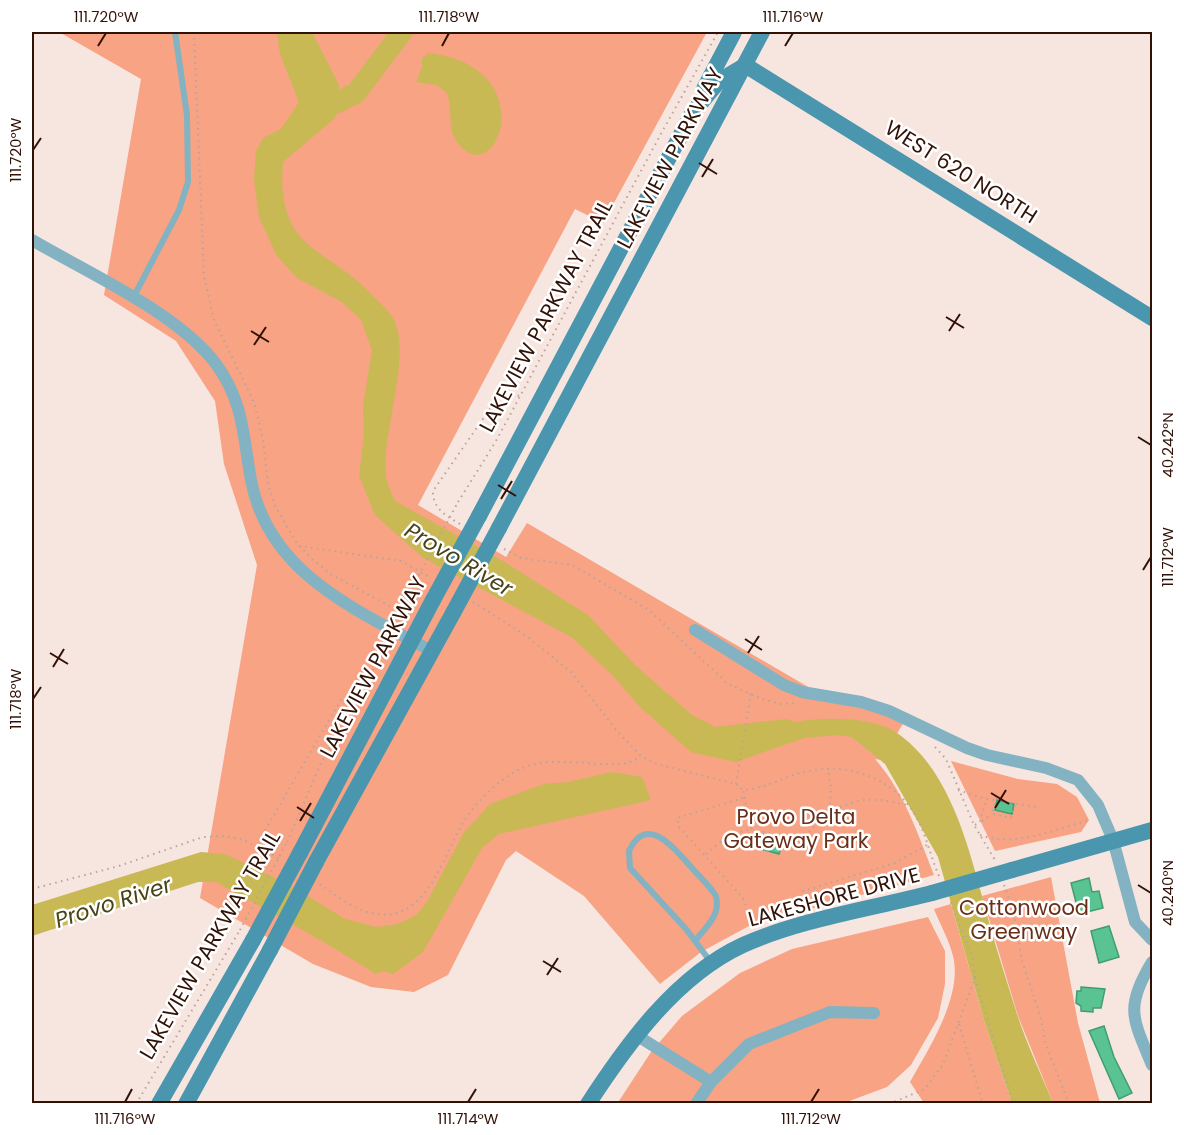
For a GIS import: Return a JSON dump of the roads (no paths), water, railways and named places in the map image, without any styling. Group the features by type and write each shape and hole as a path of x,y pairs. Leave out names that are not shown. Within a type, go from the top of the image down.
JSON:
{"street":[{"path":"745,65 762,32"},
{"path":"693,112 727,33"},
{"name":"LAKEVIEW PARKWAY","path":"159,1104 292,852 434,600 693,112 719,81 745,65"},
{"name":"LAKEVIEW PARKWAY","path":"186,1104 433,652 745,65"},
{"name":"WEST 620 NORTH","path":"745,65 1152,318"},
{"path":"32,240 133,298 184,331 207,353 225,379 243,421 251,482 258,505 273,537 289,559 328,593 433,652"},
{"path":"694,630 784,685 802,692 861,702 889,711 987,755 1046,768 1078,780 1098,805 1113,840 1135,922 1152,940"},
{"name":"LAKESHORE DRIVE","path":"588,1104 636,1035 678,992 712,964 742,945 803,925 940,890 1008,877 1113,840 1152,830"},
{"path":"1152,962 1138,986 1134,1019 1152,1065"},
{"path":"696,1104 711,1082 749,1044 830,1012 874,1013"},
{"path":"636,1035 711,1082"}],"lane":[{"path":"133,298 178,210 188,182 187,115 175,32"},
{"path":"695,941 715,917 718,908 716,896 665,839 650,835 640,838 629,851 630,868 695,941 712,964"}],"water":[{"path":"277,32 312,32 339,85 335,118 283,162 283,192 288,214 296,231 308,244 357,280 393,318 400,352 386,458 387,479 395,501 503,561 588,615 636,666 692,715 715,727 787,719 795,722 848,719 887,727 915,748 942,785 962,829 1017,1014 1053,1103 1012,1103 985,1024 938,857 885,764 852,737 838,735 804,738 736,762 691,752 639,706 615,678 573,638 422,557 375,515 359,476 364,435 363,406 372,350 361,320 342,302 297,278 277,256 259,217 254,179 256,151 263,138 281,129 299,102 280,54"},
{"path":"429,53 465,63 488,80 499,101 501,123 496,141 485,152 472,154 457,142 452,131 447,93 437,85 416,82 422,67 422,58"},
{"path":"612,772 642,777 651,800 499,834 482,848 423,952 393,974 383,971 376,974 216,882 198,882 32,936 32,905 201,852 224,854 238,860 286,883 345,919 376,927 398,924 416,915 427,902 463,834 490,804 544,784 568,782"}],"waterway":[{"name":"Provo River","path":"313,114 356,93 402,32"}],"park label":[{"name":"Provo Delta Gateway Park","path":"796,829"},
{"name":"Cottonwood Greenway","path":"1024,920"}]}
